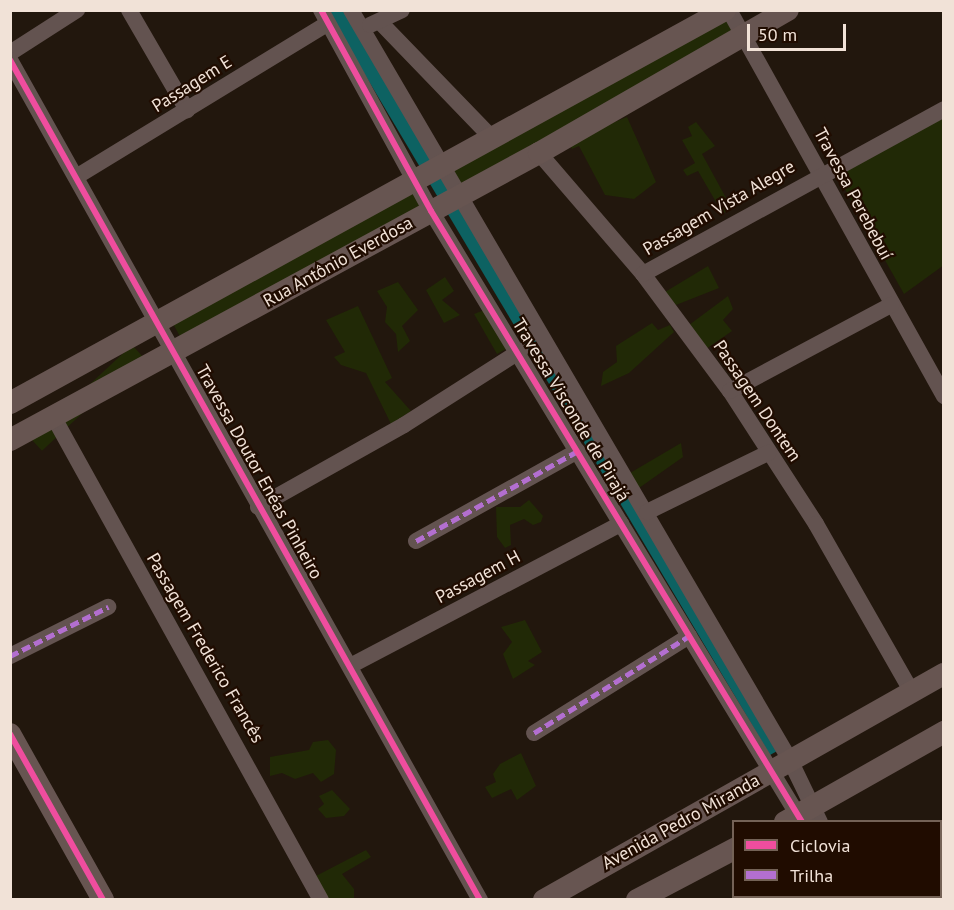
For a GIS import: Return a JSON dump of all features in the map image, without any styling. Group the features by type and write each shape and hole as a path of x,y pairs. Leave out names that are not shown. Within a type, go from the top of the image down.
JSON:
{"street":[{"path":"10,53 77,10"},
{"path":"129,10 187,110"},
{"name":"Travessa Visconde de Pirajá","path":"351,10 790,760 803,817"},
{"path":"361,27 381,23 402,10"},
{"name":"Travessa Perebebuí","path":"727,10 744,35 891,305 944,396"},
{"name":"Rua Antônio Everdosa","path":"10,403 727,10"},
{"name":"Rua Antônio Everdosa","path":"10,440 460,197 788,10"},
{"name":"Passagem E","path":"76,177 187,110 325,17"},
{"name":"Travessa Visconde de Pirajá","path":"325,17 375,102 433,211 519,351 768,772 803,817"},
{"path":"381,23 492,138"},
{"name":"Travessa Doutor Enéas Pinheiro","path":"10,60 175,351 258,507 352,664 480,900"},
{"name":"Passagem Vista Alegre","path":"643,274 820,173 944,110"},
{"name":"Passagem Dontem","path":"539,153 643,274 730,391 816,524 912,692"},
{"path":"730,391 891,305"},
{"path":"258,507 404,425 519,351"},
{"name":"Passagem Frederico Francês","path":"53,416 321,900"},
{"path":"416,540 578,451"},
{"path":"646,512 768,453"},
{"name":"Passagem H","path":"352,664 621,524"},
{"path":"10,656 108,607"},
{"path":"534,733 689,636"},
{"name":"Avenida Pedro Miranda","path":"544,900 944,674"},
{"path":"803,817 944,732"},
{"path":"11,735 103,900"},
{"path":"637,900 732,850"}],"green space":[{"path":"723,15 733,33 460,185 450,166"},
{"path":"943,116 944,265 904,294 836,173"},
{"path":"627,117 656,182 634,199 605,195 579,146 572,149 568,141"},
{"path":"696,122 715,146 702,154 731,207 723,214 698,171 687,176 683,170 695,163 682,140 692,136 688,127"},
{"path":"411,188 422,208 183,341 171,321"},
{"path":"708,266 719,288 676,305 665,292"},
{"path":"445,277 454,291 442,300 460,315 444,323 426,290"},
{"path":"398,282 418,310 402,326 410,341 398,352 396,334 385,322 387,307 377,291"},
{"path":"728,296 733,309 723,320 732,331 706,349 689,325"},
{"path":"358,306 392,378 385,382 411,411 391,424 366,373 341,365 334,357 345,352 326,320"},
{"path":"487,309 513,345 497,354 474,314"},
{"path":"652,323 658,330 670,325 674,332 629,373 601,386 603,372 617,362 616,346"},
{"path":"132,345 143,357 42,451 31,439"},
{"path":"681,443 683,457 639,488 630,473"},
{"path":"529,500 543,516 541,522 533,525 524,519 510,525 511,545 505,548 497,537 496,507 520,507"},
{"path":"525,620 542,652 528,661 535,665 513,679 503,654 512,642 501,627"},
{"path":"328,740 336,750 334,774 321,782 313,773 295,779 282,773 270,776 270,757 309,750 313,742"},
{"path":"521,753 536,786 517,800 511,789 492,798 485,787 496,782 493,774 500,764"},
{"path":"332,790 350,809 344,816 326,818 318,809 324,804 319,796"},
{"path":"366,850 371,857 342,874 354,889 354,899 329,899 314,877"}],"water":[{"path":"327,11 345,11 779,750 770,755"}],"marked path":[{"path":"416,541 578,451"},
{"path":"10,656 108,607"},
{"path":"534,733 689,636"}],"cycle path":[{"path":"321,10 431,211 801,820"},
{"path":"10,60 480,900"},
{"path":"10,734 103,900"}]}
